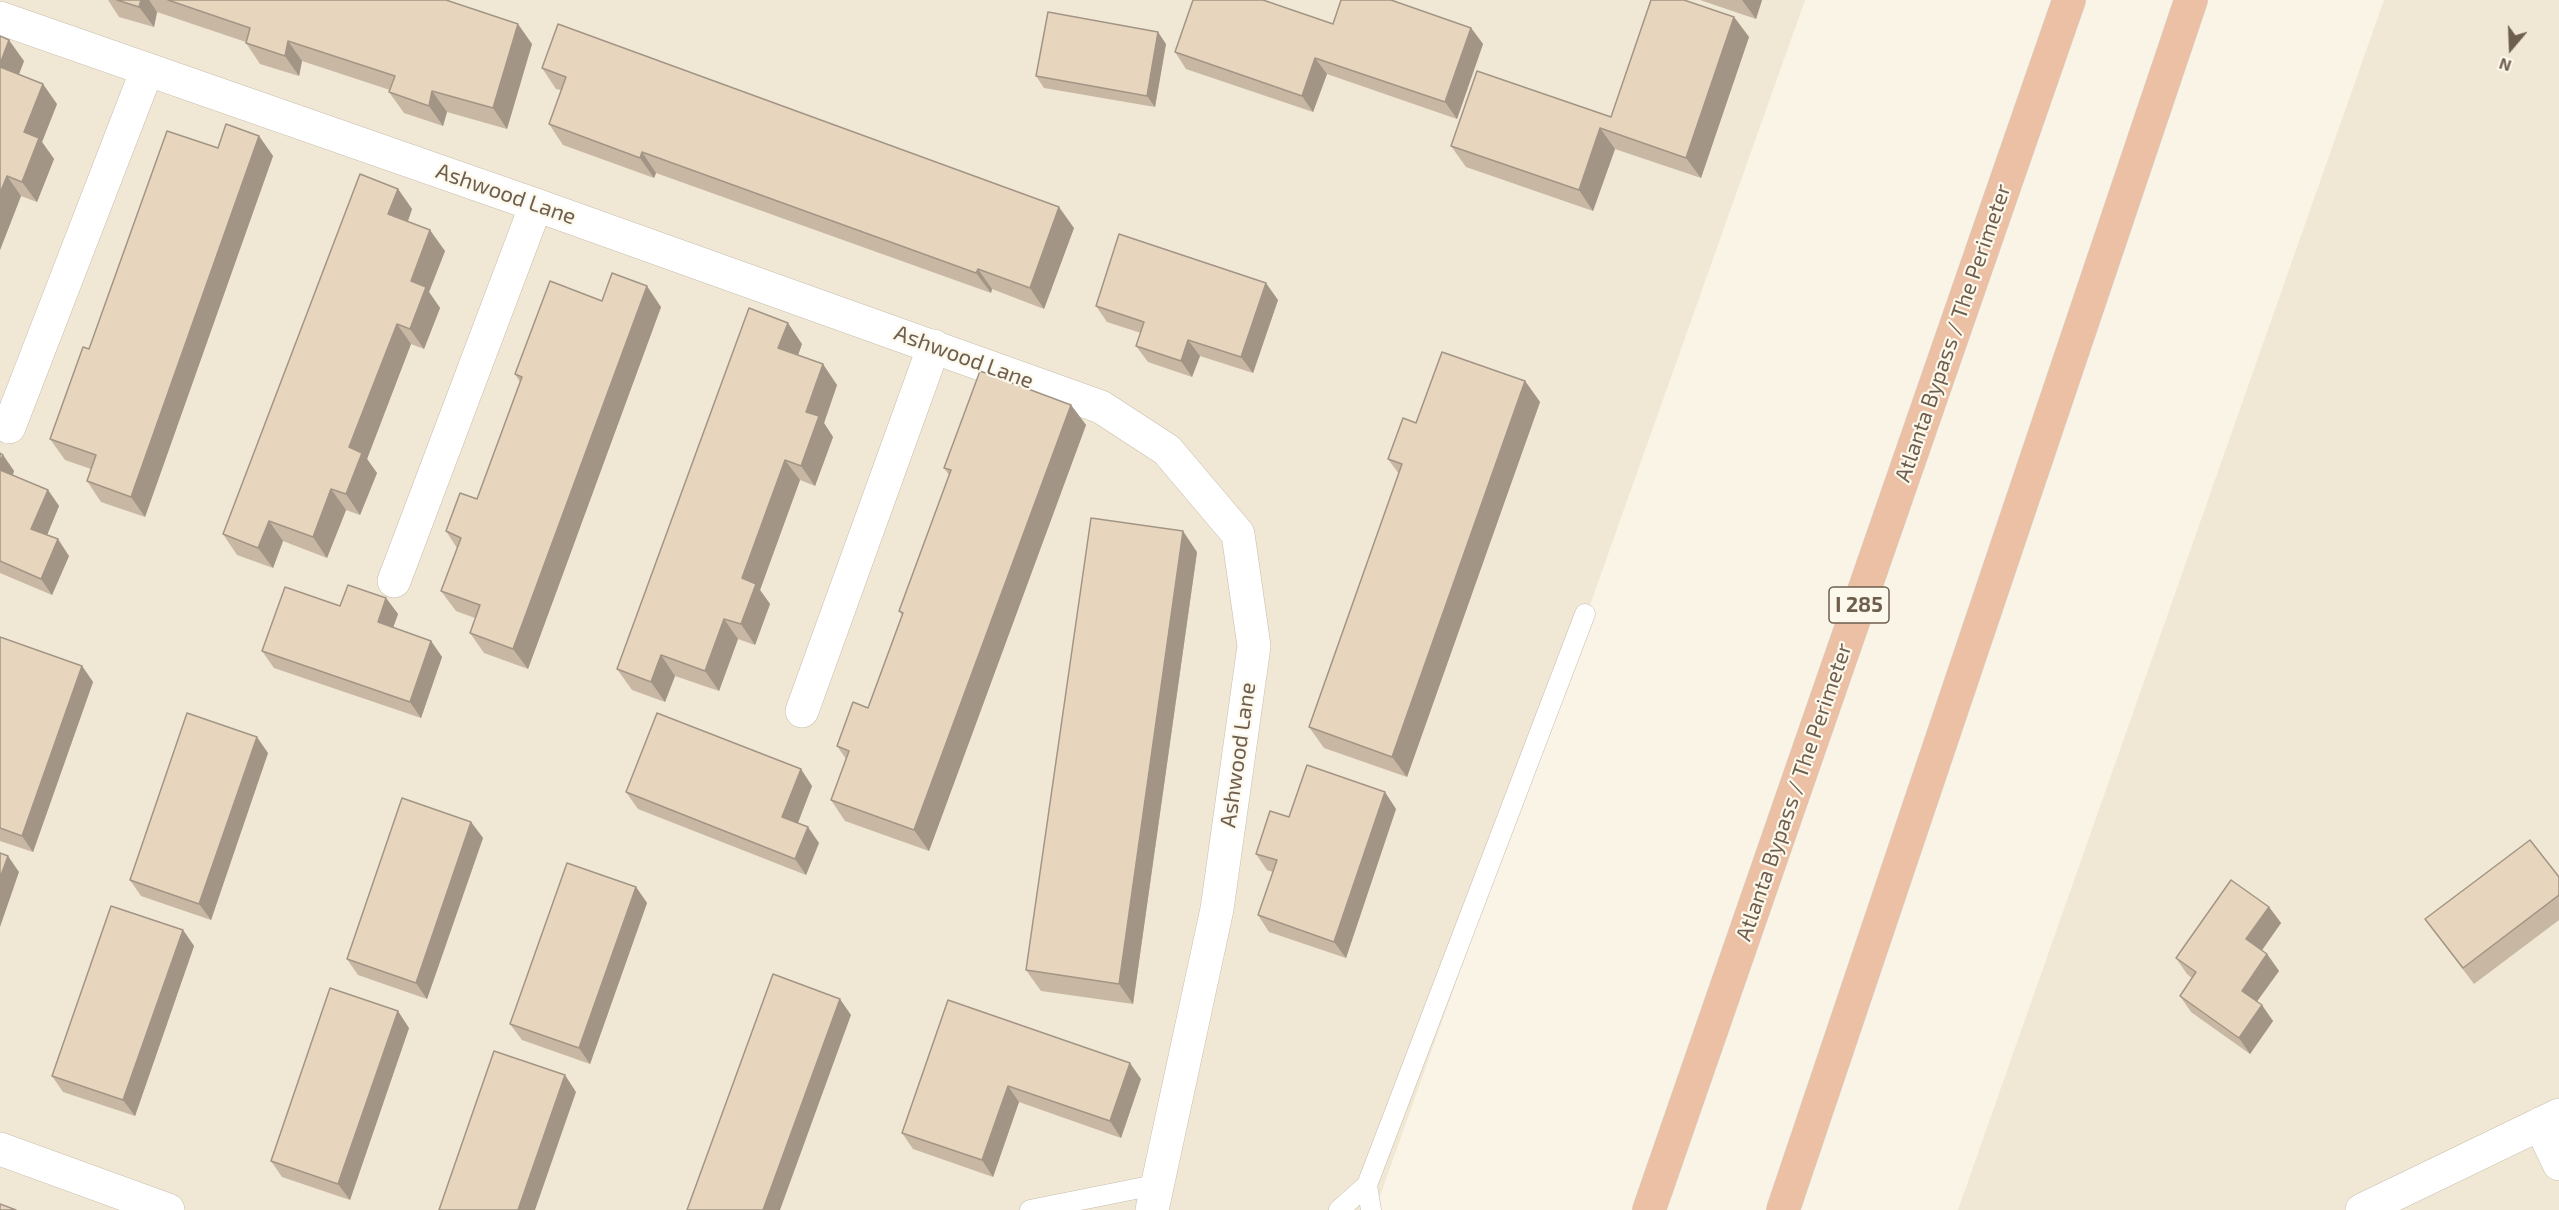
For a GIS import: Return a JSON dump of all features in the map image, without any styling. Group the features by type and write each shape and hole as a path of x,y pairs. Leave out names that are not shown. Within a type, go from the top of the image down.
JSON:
{"highway":[{"name":"Atlanta Bypass / The Perimeter","path":"1649,1210 2069,0"},
{"path":"1783,1210 2192,0"}],"street":[{"name":"Ashwood Lane","path":"0,18 536,205 1101,407 1167,450 1238,534 1254,646 1217,909 1153,1198"},
{"path":"9,427 147,70"},
{"path":"394,582 536,205"},
{"path":"802,711 934,346"},
{"path":"2362,1210 2550,1120 2559,1164"},
{"path":"0,1149 168,1210"}],"lane":[{"path":"1339,1210 1367,1185 1585,614"},
{"path":"1367,1185 1371,1210"},
{"path":"1030,1210 1153,1198"}],"shaded area":[{"path":"0,0 1805,0 1375,1210 0,1210"},
{"path":"2384,0 2559,0 2559,1210 1958,1210"}],"building":[{"path":"117,0 141,0 139,7"},
{"path":"168,0 446,0 518,24 493,108 432,91 429,106 389,92 395,76 288,41 285,56 246,43 250,28"},
{"path":"1193,0 1263,0 1333,24 1341,0 1391,0 1471,28 1445,102 1315,58 1302,96 1175,52"},
{"path":"1651,0 1684,0 1734,17 1686,158 1600,128 1579,190 1451,146 1477,71 1611,117"},
{"path":"1048,12 1158,32 1147,96 1036,76"},
{"path":"558,24 1059,207 1030,288 978,269 976,273 642,152 640,158 549,124 566,77 542,68"},
{"path":"0,36 9,40 0,64"},
{"path":"0,67 43,84 24,132 39,138 22,182 7,176 0,193"},
{"path":"226,124 259,136 131,497 87,481 96,455 50,439 83,347 89,349 167,131 218,148"},
{"path":"360,174 398,189 388,214 430,230 411,281 426,287 410,329 397,324 349,447 362,453 346,494 331,489 313,537 269,521 258,548 223,534"},
{"path":"1119,234 1266,283 1241,357 1188,340 1181,361 1136,346 1144,322 1096,306"},
{"path":"612,273 647,286 513,649 470,633 480,605 441,591 461,538 446,531 460,493 477,499 522,377 515,374 550,281 602,301"},
{"path":"749,308 788,323 778,348 823,364 806,412 819,416 801,466 785,460 742,578 756,584 741,624 724,619 705,671 661,655 651,682 617,669"},
{"path":"1442,352 1525,381 1392,757 1309,727 1402,464 1388,459 1403,418 1416,423"},
{"path":"980,371 1071,405 914,830 831,800 849,751 837,746 853,702 868,708 903,613 899,611 951,470 944,468"},
{"path":"0,470 48,490 31,529 58,539 41,579 0,561"},
{"path":"1091,518 1183,531 1119,984 1026,970"},
{"path":"348,585 386,598 378,622 431,641 410,702 262,651 285,587 340,606"},
{"path":"0,637 82,666 22,836 0,828"},
{"path":"187,713 257,737 199,904 130,880"},
{"path":"657,713 801,769 782,817 808,827 795,859 626,792"},
{"path":"1307,765 1385,792 1334,942 1258,915 1277,860 1256,854 1270,811 1289,817"},
{"path":"402,798 471,822 416,983 347,959"},
{"path":"2530,840 2559,877 2559,895 2463,968 2425,919"},
{"path":"0,853 8,856 0,878"},
{"path":"567,863 636,887 579,1048 510,1024"},
{"path":"2231,880 2269,907 2246,939 2267,954 2242,991 2262,1005 2239,1038 2180,996 2196,972 2176,958"},
{"path":"111,906 183,930 123,1100 52,1076"},
{"path":"773,974 840,999 763,1210 687,1210"},
{"path":"330,988 398,1011 338,1184 271,1161"},
{"path":"948,1000 1130,1063 1110,1121 1008,1086 982,1160 902,1133"},
{"path":"494,1051 565,1075 518,1210 439,1210"},
{"path":"0,1204 16,1210 0,1210"}]}
